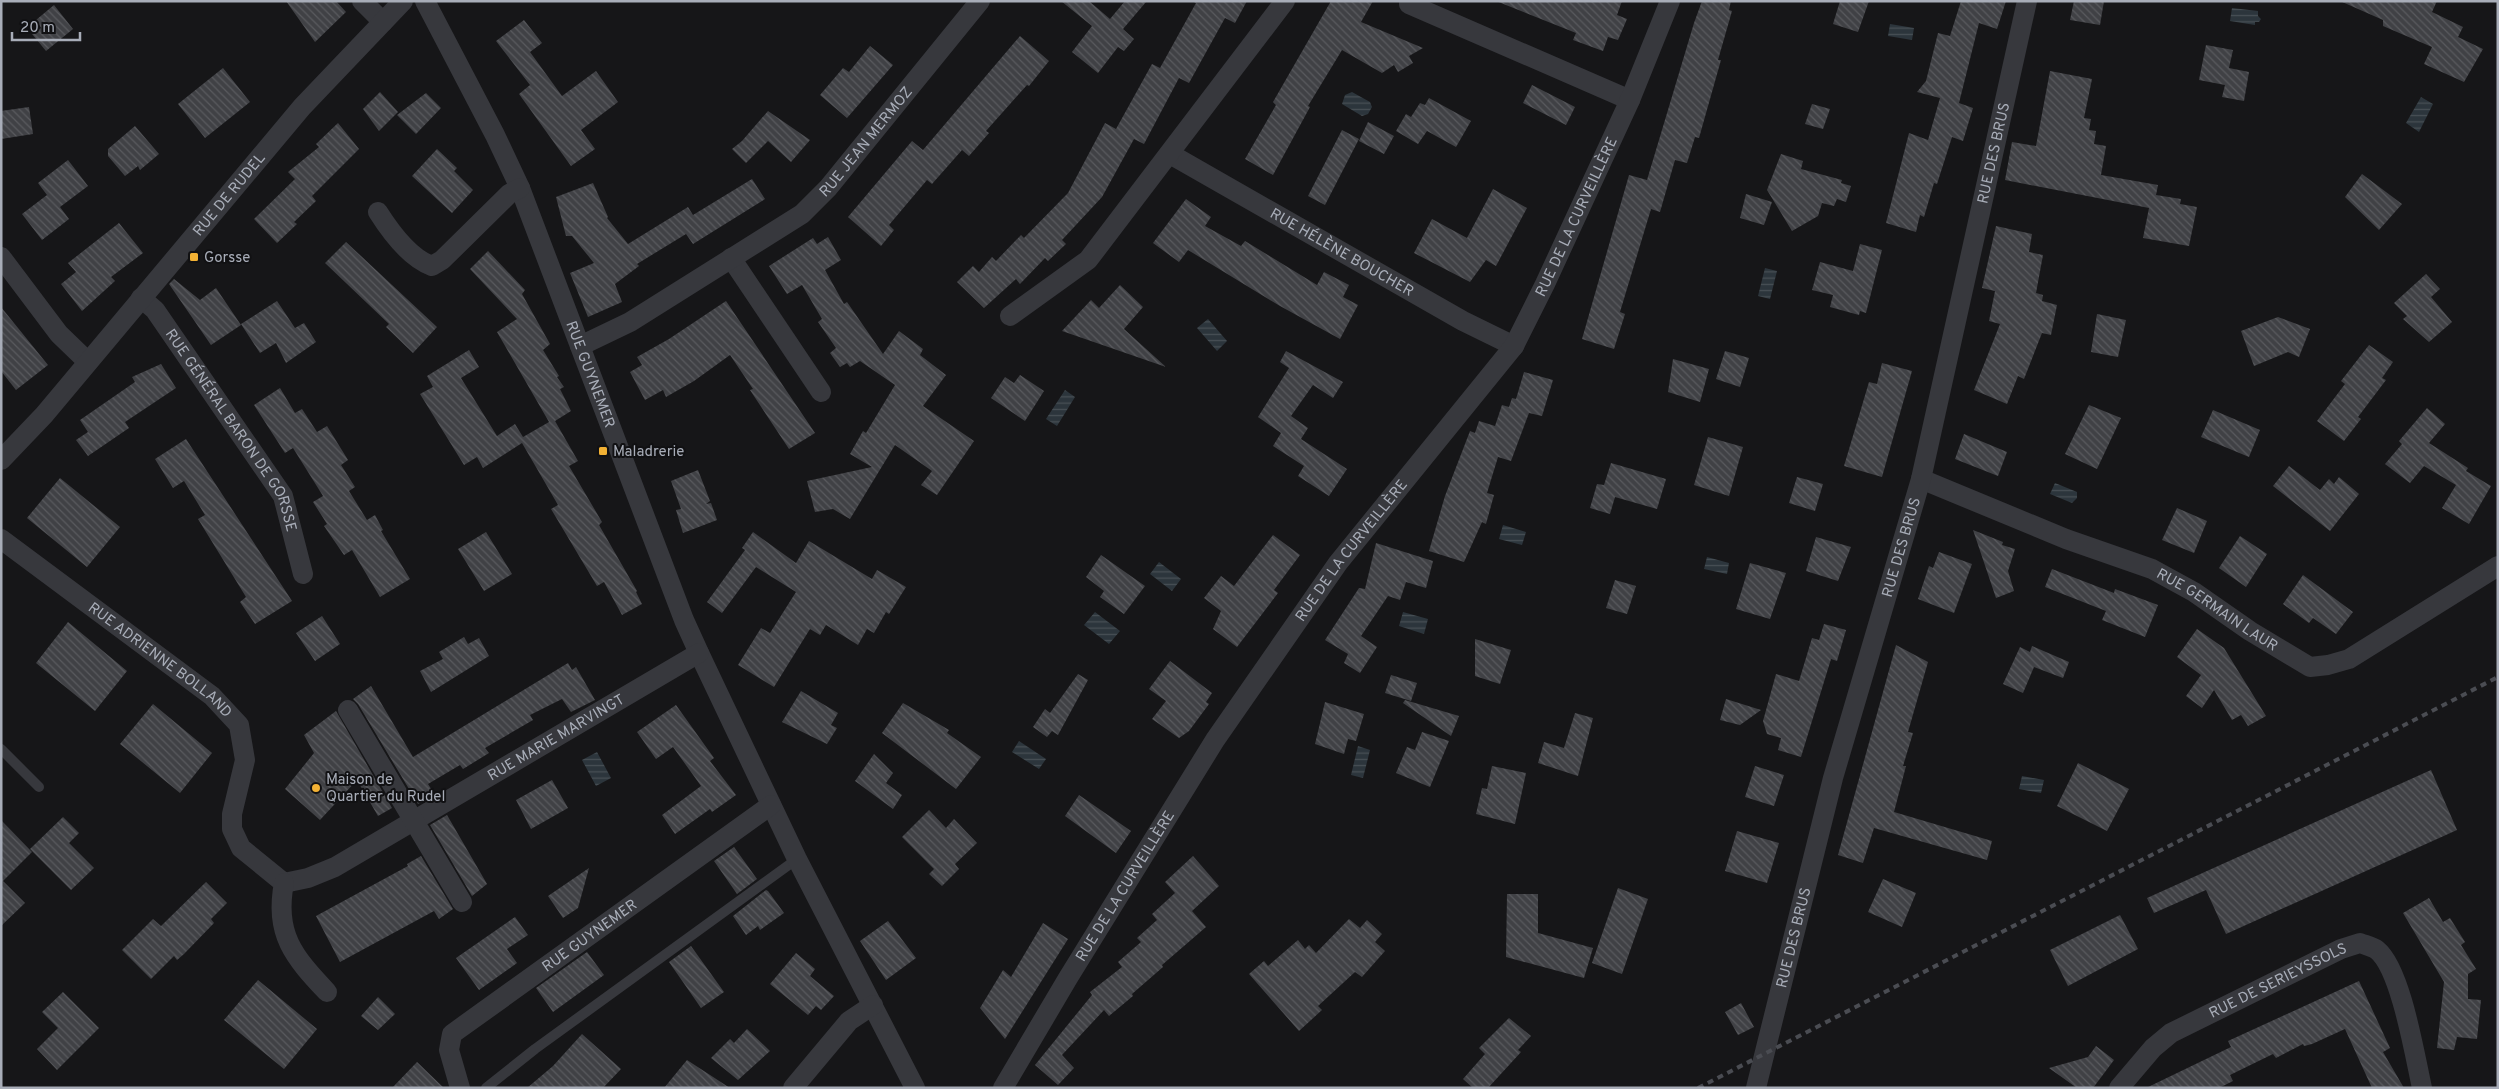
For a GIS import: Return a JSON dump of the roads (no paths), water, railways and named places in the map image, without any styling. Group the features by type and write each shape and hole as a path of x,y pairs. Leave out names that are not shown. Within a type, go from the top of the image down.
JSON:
{"street":[{"path":"362,1 383,22"},
{"name":"RUE DE RUDEL","path":"1,460 190,243 302,107 403,1"},
{"name":"RUE GUYNEMER","path":"425,1 495,135 520,188 680,611 797,859 915,1088"},
{"name":"RUE JEAN MERMOZ","path":"580,346 630,322 802,214 828,188 980,1"},
{"path":"1010,316 1088,260 1285,1"},
{"name":"RUE DE LA CURVEILLÈRE","path":"1003,1088 1068,978 1215,740 1338,563 1514,346 1545,284 1630,100 1670,1"},
{"name":"RUE DES BRUS","path":"1756,1088 1833,778 1921,479 2027,1"},
{"path":"1409,4 1630,100"},
{"name":"RUE HÉLÈNE BOUCHER","path":"1170,154 1463,320 1514,346"},
{"path":"378,212 388,228 423,263 432,266 442,260 509,194 520,188"},
{"path":"1,257 59,334 88,362"},
{"path":"731,258 821,392"},
{"name":"RUE GÉNÉRAL BARON DE GORSSE","path":"141,298 155,310 283,496 303,574"},
{"name":"RUE GERMAIN LAUR","path":"1921,479 2066,539 2152,569 2194,592 2250,631 2310,666 2328,665 2349,659 2498,566"},
{"name":"RUE ADRIENNE BOLLAND","path":"1,539 212,696 239,726 245,760 232,814 232,829 240,848 284,883"},
{"name":"RUE MARIE MARVINGT","path":"284,883 308,878 335,867 699,653"},
{"path":"348,710 462,902"},
{"name":"RUE GUYNEMER","path":"460,1088 449,1050 452,1034 771,805"},
{"path":"284,883 281,922 288,944 300,964 327,992"},
{"name":"RUE DE SERIEYSSOLS","path":"2118,1088 2153,1048 2171,1033 2341,949 2360,943 2377,950 2386,960 2398,987 2422,1088"},
{"path":"793,1088 849,1021 873,1005"}],"lane":[{"path":"1,749 39,787"},
{"path":"486,1088 535,1050 797,859"}],"railway":[{"path":"1698,1088 2498,677"}],"place":[{"name":"Gorsse","path":"194,257"},
{"name":"Maladrerie","path":"603,451"},
{"name":"Maison de Quartier du Rudel","path":"316,788"}]}
